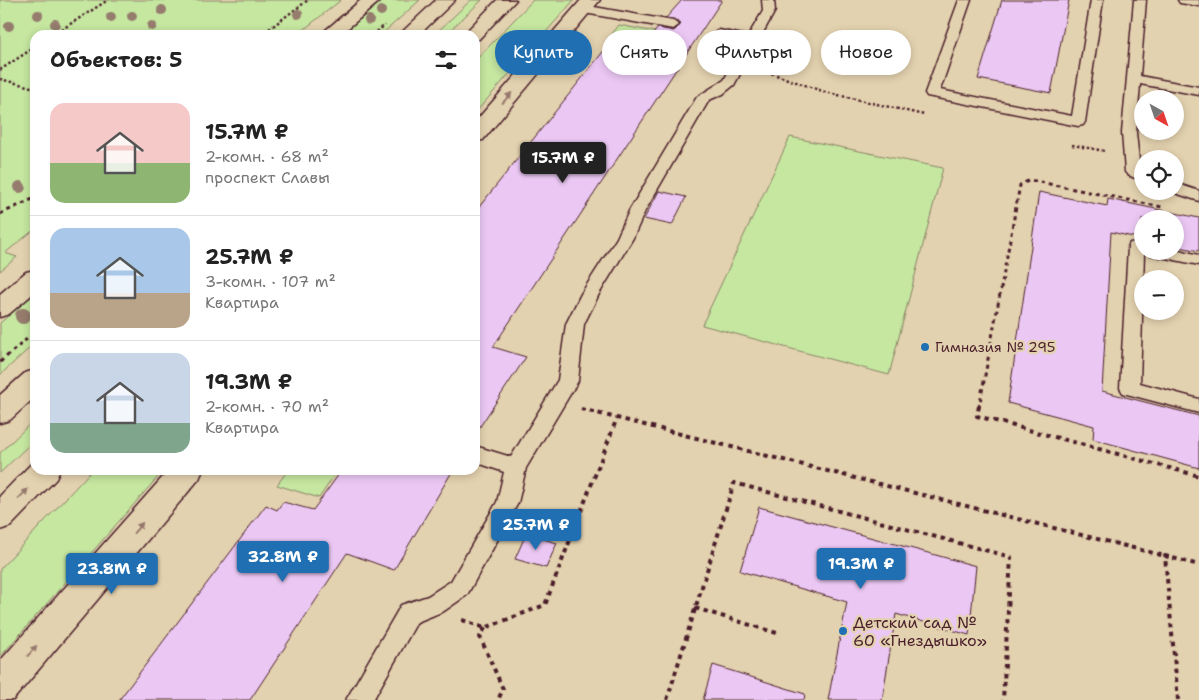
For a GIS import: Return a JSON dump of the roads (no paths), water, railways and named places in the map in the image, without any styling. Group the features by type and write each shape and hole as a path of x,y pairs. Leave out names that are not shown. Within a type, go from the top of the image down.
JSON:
{"street":[{"path":"335,30 372,0"},
{"path":"413,30 446,0"},
{"path":"477,30 507,0"},
{"path":"480,129 587,4"},
{"path":"0,308 30,282"},
{"path":"0,412 30,385"},
{"path":"0,517 40,475"},
{"path":"0,688 184,475"}],"lane":[{"path":"758,30 769,11 768,0"},
{"path":"965,0 932,93 1078,122 1098,0"},
{"path":"1134,172 1129,133 1140,0"},
{"path":"1184,0 1199,2"},
{"path":"587,4 674,25"},
{"path":"359,700 410,613 428,608 448,598 459,588 507,503 516,467 568,381 575,324 590,294 625,238 637,210 704,97 729,82 733,75"},
{"path":"1133,79 1199,91"},
{"path":"1184,191 1199,196"},
{"path":"1184,257 1199,260"},
{"path":"1135,260 1130,388 1199,406"},
{"path":"480,456 516,467"}],"place":[{"name":"Гимназия № 295","path":"925,347"},
{"name":"Детский сад № 60 «Гнездышко»","path":"843,631"}]}
